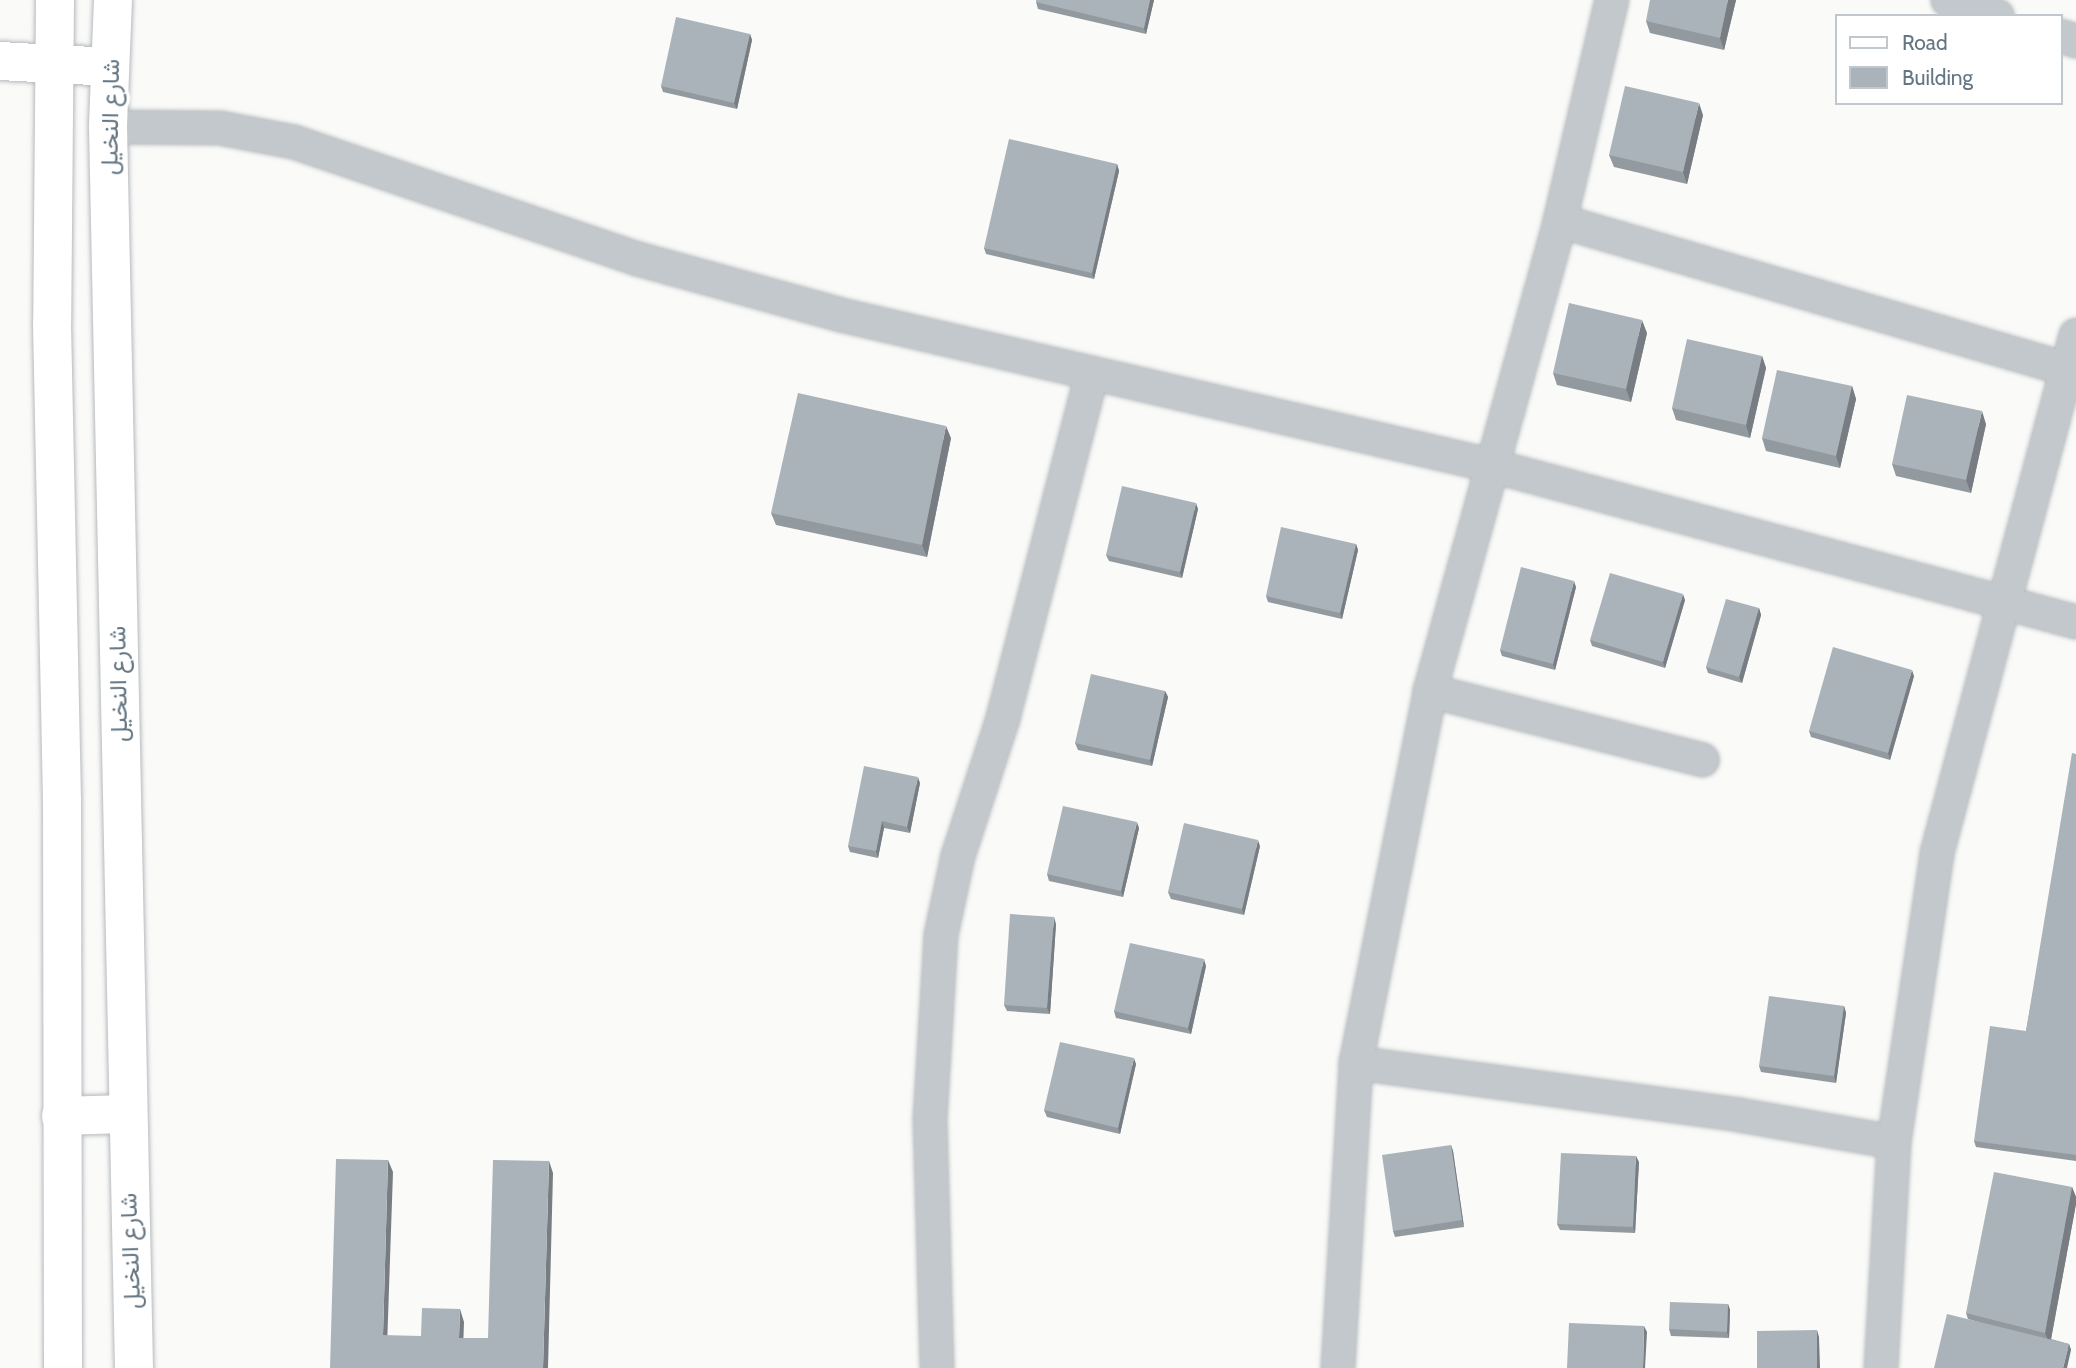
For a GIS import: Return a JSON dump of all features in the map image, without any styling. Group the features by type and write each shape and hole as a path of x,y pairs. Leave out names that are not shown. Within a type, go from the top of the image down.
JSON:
{"main road":[{"path":"55,0 51,64 63,1368"},
{"name":"شارع النخيل","path":"113,0 108,127 125,1114 134,1368"},
{"path":"0,61 110,67"},
{"path":"61,1116 125,1114"}],"street":[{"path":"1338,1368 1356,1063 1430,691 1489,465 1560,221 1612,0"},
{"path":"1948,0 1991,14"},
{"path":"108,127 220,128 294,142 638,258 841,316 1489,465 2076,622"},
{"path":"1560,221 2066,369"},
{"path":"1881,1368 1894,1142 1937,853 2001,604 2076,335"},
{"path":"937,1368 930,1133 941,935 958,856 1003,718 1092,375"},
{"path":"1430,691 1702,760"},
{"path":"1356,1063 1739,1115 1894,1142"}],"building":[{"path":"1036,0 1150,0 1144,28"},
{"path":"1650,0 1728,0 1720,38 1646,21"},
{"path":"676,17 750,34 734,103 661,86"},
{"path":"1625,86 1699,103 1683,172 1609,155"},
{"path":"1009,139 1117,164 1092,273 984,248"},
{"path":"1569,303 1642,320 1626,389 1553,373"},
{"path":"1687,339 1762,356 1746,425 1672,408"},
{"path":"1777,370 1852,386 1836,456 1762,438"},
{"path":"798,393 946,426 922,545 771,513"},
{"path":"1907,395 1982,411 1966,480 1892,464"},
{"path":"1122,486 1196,503 1180,572 1106,555"},
{"path":"1281,527 1356,544 1340,613 1266,596"},
{"path":"1521,567 1574,581 1553,664 1500,650"},
{"path":"1610,573 1683,594 1663,662 1590,640"},
{"path":"1726,599 1759,608 1739,677 1706,667"},
{"path":"1833,647 1912,670 1888,753 1809,731"},
{"path":"1091,674 1165,691 1150,760 1075,743"},
{"path":"2072,753 2076,754 2076,1155 1974,1141 1990,1026 2026,1031"},
{"path":"864,766 918,777 907,827 882,821 876,851 848,846"},
{"path":"1063,806 1137,822 1121,891 1047,874"},
{"path":"1184,823 1258,840 1242,909 1168,892"},
{"path":"1010,914 1054,917 1047,1008 1004,1005"},
{"path":"1130,943 1204,959 1188,1028 1114,1011"},
{"path":"1769,996 1844,1006 1834,1076 1759,1066"},
{"path":"1060,1042 1134,1058 1118,1128 1044,1110"},
{"path":"1451,1145 1462,1220 1393,1231 1382,1155"},
{"path":"1561,1153 1636,1156 1633,1227 1557,1224"},
{"path":"336,1159 388,1160 383,1335 421,1336 422,1308 460,1309 459,1338 488,1338 493,1160 549,1161 543,1368 330,1368"},
{"path":"1994,1172 2072,1187 2045,1333 1966,1313"},
{"path":"1670,1302 1728,1304 1727,1332 1669,1329"},
{"path":"1947,1314 2069,1344 2063,1368 1934,1368"},
{"path":"1569,1323 1644,1326 1643,1368 1567,1368"},
{"path":"1817,1330 1817,1368 1757,1368 1757,1331"}]}
